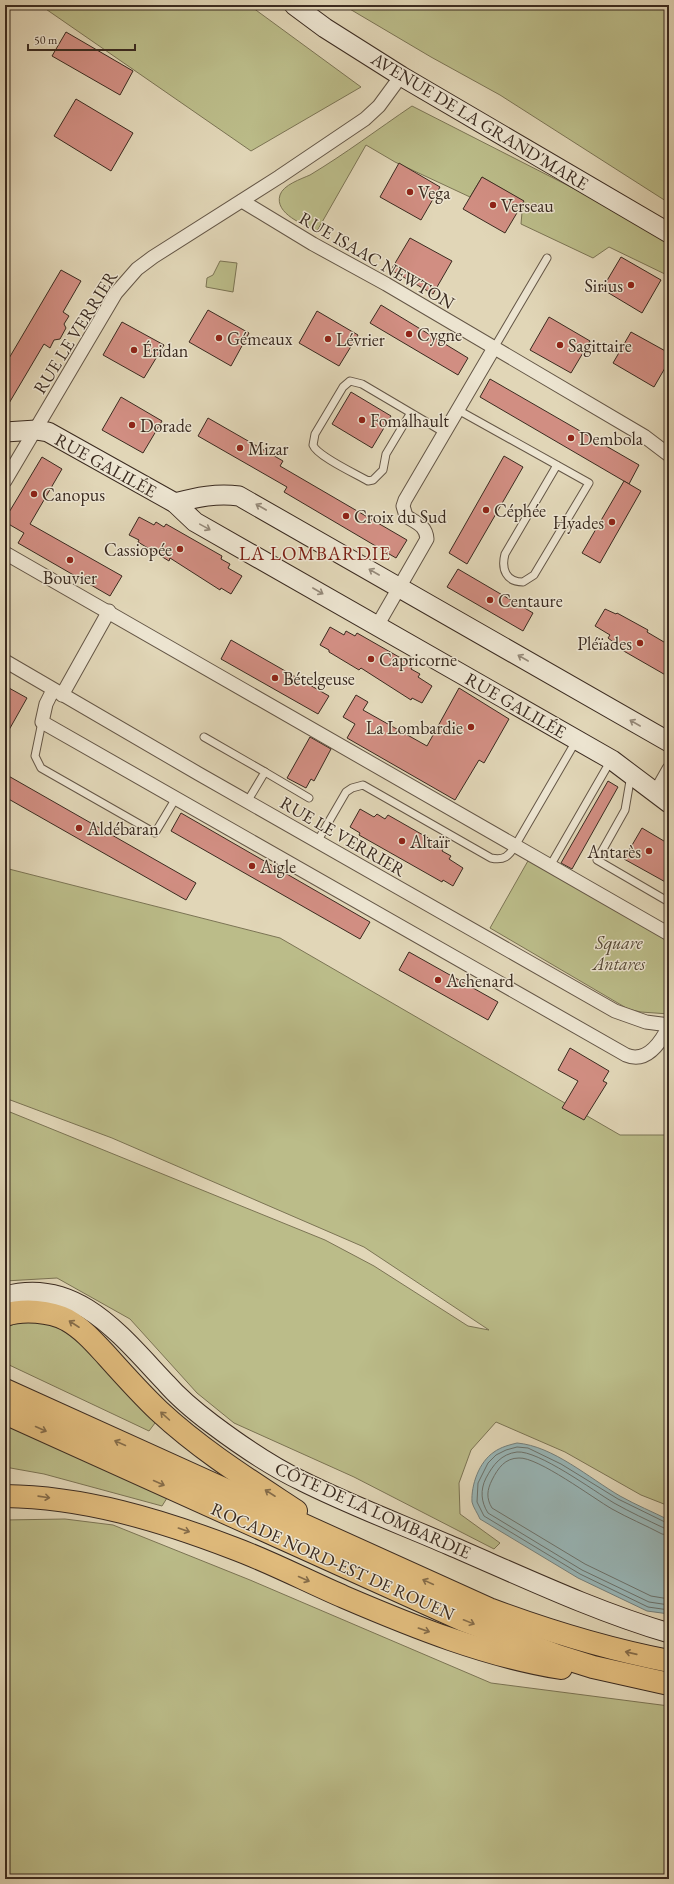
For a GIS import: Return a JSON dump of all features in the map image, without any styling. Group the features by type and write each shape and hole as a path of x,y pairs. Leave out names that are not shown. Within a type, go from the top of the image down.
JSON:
{"highway":[{"path":"5,1315 29,1312 47,1313 58,1316 82,1330 158,1410 175,1425 244,1476 349,1546"},
{"name":"ROCADE NORD-EST DE ROUEN","path":"5,1390 440,1588 542,1629 600,1646 669,1661"},
{"name":"ROCADE NORD-EST DE ROUEN","path":"5,1413 463,1620 558,1656 634,1677 669,1684"},
{"path":"5,1496 37,1496 98,1505 167,1524 234,1548 421,1629 527,1662 580,1672 634,1677"}],"street":[{"name":"AVENUE DE LA GRAND'MARE","path":"294,5 326,28 401,76 669,233"},
{"path":"242,201 365,119 379,106 401,76"},
{"name":"RUE ISAAC NEWTON","path":"242,201 306,240 365,272 644,436 669,456"},
{"name":"RUE LE VERRIER","path":"5,481 116,293 126,281 153,257 242,201"},
{"path":"377,626 427,539 426,531 422,526 406,516 403,506 494,348"},
{"path":"5,432 36,430"},
{"name":"RUE GALILÉE","path":"36,430 48,432 175,503 195,522 612,760 662,798"},
{"name":"RUE GALILÉE","path":"175,503 203,496 226,494 239,496 669,742"},
{"path":"5,553 669,934"},
{"path":"108,611 57,692 46,704 42,722 626,1054 637,1057 650,1053 669,1026"},
{"name":"RUE LE VERRIER","path":"5,661 247,802 615,1011 646,1022 669,1026"},
{"path":"662,798 669,769"},
{"name":"CÔTE DE LA LOMBARDIE","path":"5,1296 28,1291 41,1291 69,1299 86,1307 107,1323 135,1350 168,1386 210,1423 253,1454 301,1481 533,1582 644,1625 669,1633"}],"lane":[{"path":"494,348 547,258"},
{"path":"410,414 386,454 383,470 374,480 368,481 321,454 313,445 315,434 343,387 350,382 362,384 444,433"},
{"path":"458,410 590,483 534,575 523,582 511,580 505,574 503,567 504,554 557,465"},
{"path":"42,722 35,756 41,768 155,833 176,798"},
{"path":"204,737 308,798"},
{"path":"317,842 346,792 352,788 363,785 491,858 503,859 508,856 515,846 576,740"},
{"path":"550,866 612,760"},
{"path":"247,802 265,772"},
{"path":"632,774 628,783 625,810 597,860 669,902"}],"green space":[{"path":"40,5 249,5 361,87 251,151"},
{"path":"343,5 669,5 669,203 500,95 431,57"},
{"path":"412,106 612,208 669,239 669,276 609,247 593,258 521,224 523,201 482,177 470,197 395,162 366,145 317,231 298,222 286,213 279,202 280,195 285,188 323,167"},
{"path":"220,261 237,263 233,292 206,287 207,278 213,275"},
{"name":"Square Antares","path":"533,852 669,929 669,1014 641,1012 628,1009 490,928"},
{"path":"5,868 280,938 620,1135 669,1135 669,1506 641,1495 565,1452 496,1422 471,1450 459,1483 460,1514 500,1543 494,1549 354,1477 234,1423 197,1393 130,1319 57,1278 5,1281 5,1110 325,1240 374,1266 468,1326 489,1330 364,1247 112,1138 5,1098"},
{"path":"38,1319 63,1328 88,1344 158,1419 149,1431 5,1363 5,1328 17,1323"},
{"path":"5,1421 167,1498 162,1506 44,1474 5,1467"},
{"path":"65,1519 113,1525 250,1580 491,1683 669,1706 669,1879 5,1879 5,1520"}],"water":[{"path":"517,1443 530,1445 557,1456 620,1496 669,1520 669,1614 647,1611 578,1578 480,1519 472,1502 473,1488 477,1474 484,1462 494,1452 502,1447"}],"building":[{"path":"66,32 133,71 120,95 52,56"},
{"path":"76,99 133,133 111,171 54,136"},
{"name":"Vega","path":"399,163 440,187 421,220 380,197"},
{"name":"Verseau","path":"482,177 524,201 505,233 463,209"},
{"path":"410,238 452,261 433,294 391,270"},
{"name":"Sirius","path":"621,257 661,280 642,313 602,289"},
{"path":"61,270 81,281 63,312 69,316 64,324 66,328 60,339 54,340 50,348 44,344 5,410 5,365"},
{"name":"Cygne","path":"381,305 468,358 458,375 370,323"},
{"name":"Gémeaux","path":"208,310 249,333 231,366 189,342"},
{"name":"Lévrier","path":"317,311 358,335 339,366 299,343"},
{"name":"Sagittaire","path":"549,317 590,341 571,373 530,350"},
{"name":"Éridan","path":"122,322 164,345 144,378 103,355"},
{"path":"631,332 669,353 669,361 654,387 613,363"},
{"name":"Dembola","path":"490,379 639,465 629,484 480,397"},
{"name":"Fomalhault","path":"351,392 391,416 372,448 332,424"},
{"name":"Dorade","path":"121,397 162,421 143,453 102,430"},
{"path":"208,418 283,461 280,466 407,540 396,558 284,492 287,487 198,436"},
{"name":"Céphée","path":"504,456 523,467 467,564 449,553"},
{"path":"42,457 62,469 30,524 122,576 110,596 18,543 24,533 5,522 5,519"},
{"name":"Hyades","path":"624,481 641,491 600,563 582,553"},
{"name":"Cassiopée","path":"139,517 154,525 156,522 164,527 166,524 222,556 221,559 230,564 228,568 242,576 231,594 221,588 220,590 170,558 169,561 138,542 139,540 129,535"},
{"name":"Centaure","path":"458,569 533,613 523,631 447,587"},
{"name":"Pléïades","path":"605,609 616,614 617,613 648,630 647,632 669,645 669,677 615,646 616,644 608,638 610,635 595,626"},
{"name":"Capricorne","path":"330,627 344,635 346,631 355,636 357,633 413,665 411,669 420,674 418,677 432,686 422,703 412,698 411,700 361,668 359,670 320,645"},
{"name":"Bételgeuse","path":"231,640 329,696 318,714 221,659"},
{"path":"9,688 27,698 5,737 5,696"},
{"path":"459,688 509,719 484,763 479,760 455,800 347,738 355,724 343,717 356,695 368,702 363,710 427,746"},
{"path":"310,737 331,749 314,781 311,779 306,788 287,778"},
{"name":"Aldébaran","path":"5,774 196,883 186,900 5,797"},
{"path":"608,781 618,787 572,869 561,863"},
{"name":"Altaïr","path":"360,809 374,817 377,814 385,819 388,815 444,847 442,851 451,856 449,859 463,868 453,886 443,880 442,882 359,835 360,833 350,827"},
{"name":"Aigle","path":"181,813 370,922 360,939 171,831"},
{"name":"Antarès","path":"642,828 669,844 669,884 624,859"},
{"name":"Achenard","path":"409,952 498,1002 488,1020 399,970"},
{"path":"570,1048 609,1071 603,1081 607,1083 584,1120 562,1108 578,1081 558,1070"}],"place":[{"name":"Vega","path":"410,192"},
{"name":"Verseau","path":"493,205"},
{"name":"Sirius","path":"631,285"},
{"name":"Cygne","path":"409,334"},
{"name":"Gémeaux","path":"219,338"},
{"name":"Lévrier","path":"328,339"},
{"name":"Sagittaire","path":"560,345"},
{"name":"Éridan","path":"134,350"},
{"name":"Fomalhault","path":"362,420"},
{"name":"Dorade","path":"132,425"},
{"name":"Dembola","path":"571,438"},
{"name":"Mizar","path":"240,448"},
{"name":"Canopus","path":"34,494"},
{"name":"Céphée","path":"486,510"},
{"name":"Croix du Sud","path":"346,516"},
{"name":"Hyades","path":"612,522"},
{"name":"Cassiopée","path":"180,549"},
{"name":"Bouvier","path":"70,560"},
{"name":"Centaure","path":"490,600"},
{"name":"Pléïades","path":"640,643"},
{"name":"Capricorne","path":"371,659"},
{"name":"Bételgeuse","path":"275,678"},
{"name":"La Lombardie","path":"471,727"},
{"name":"Aldébaran","path":"79,828"},
{"name":"Altaïr","path":"402,841"},
{"name":"Antarès","path":"649,851"},
{"name":"Aigle","path":"252,866"},
{"name":"Achenard","path":"438,980"}],"district":[{"name":"LA LOMBARDIE","path":"315,553"}]}
